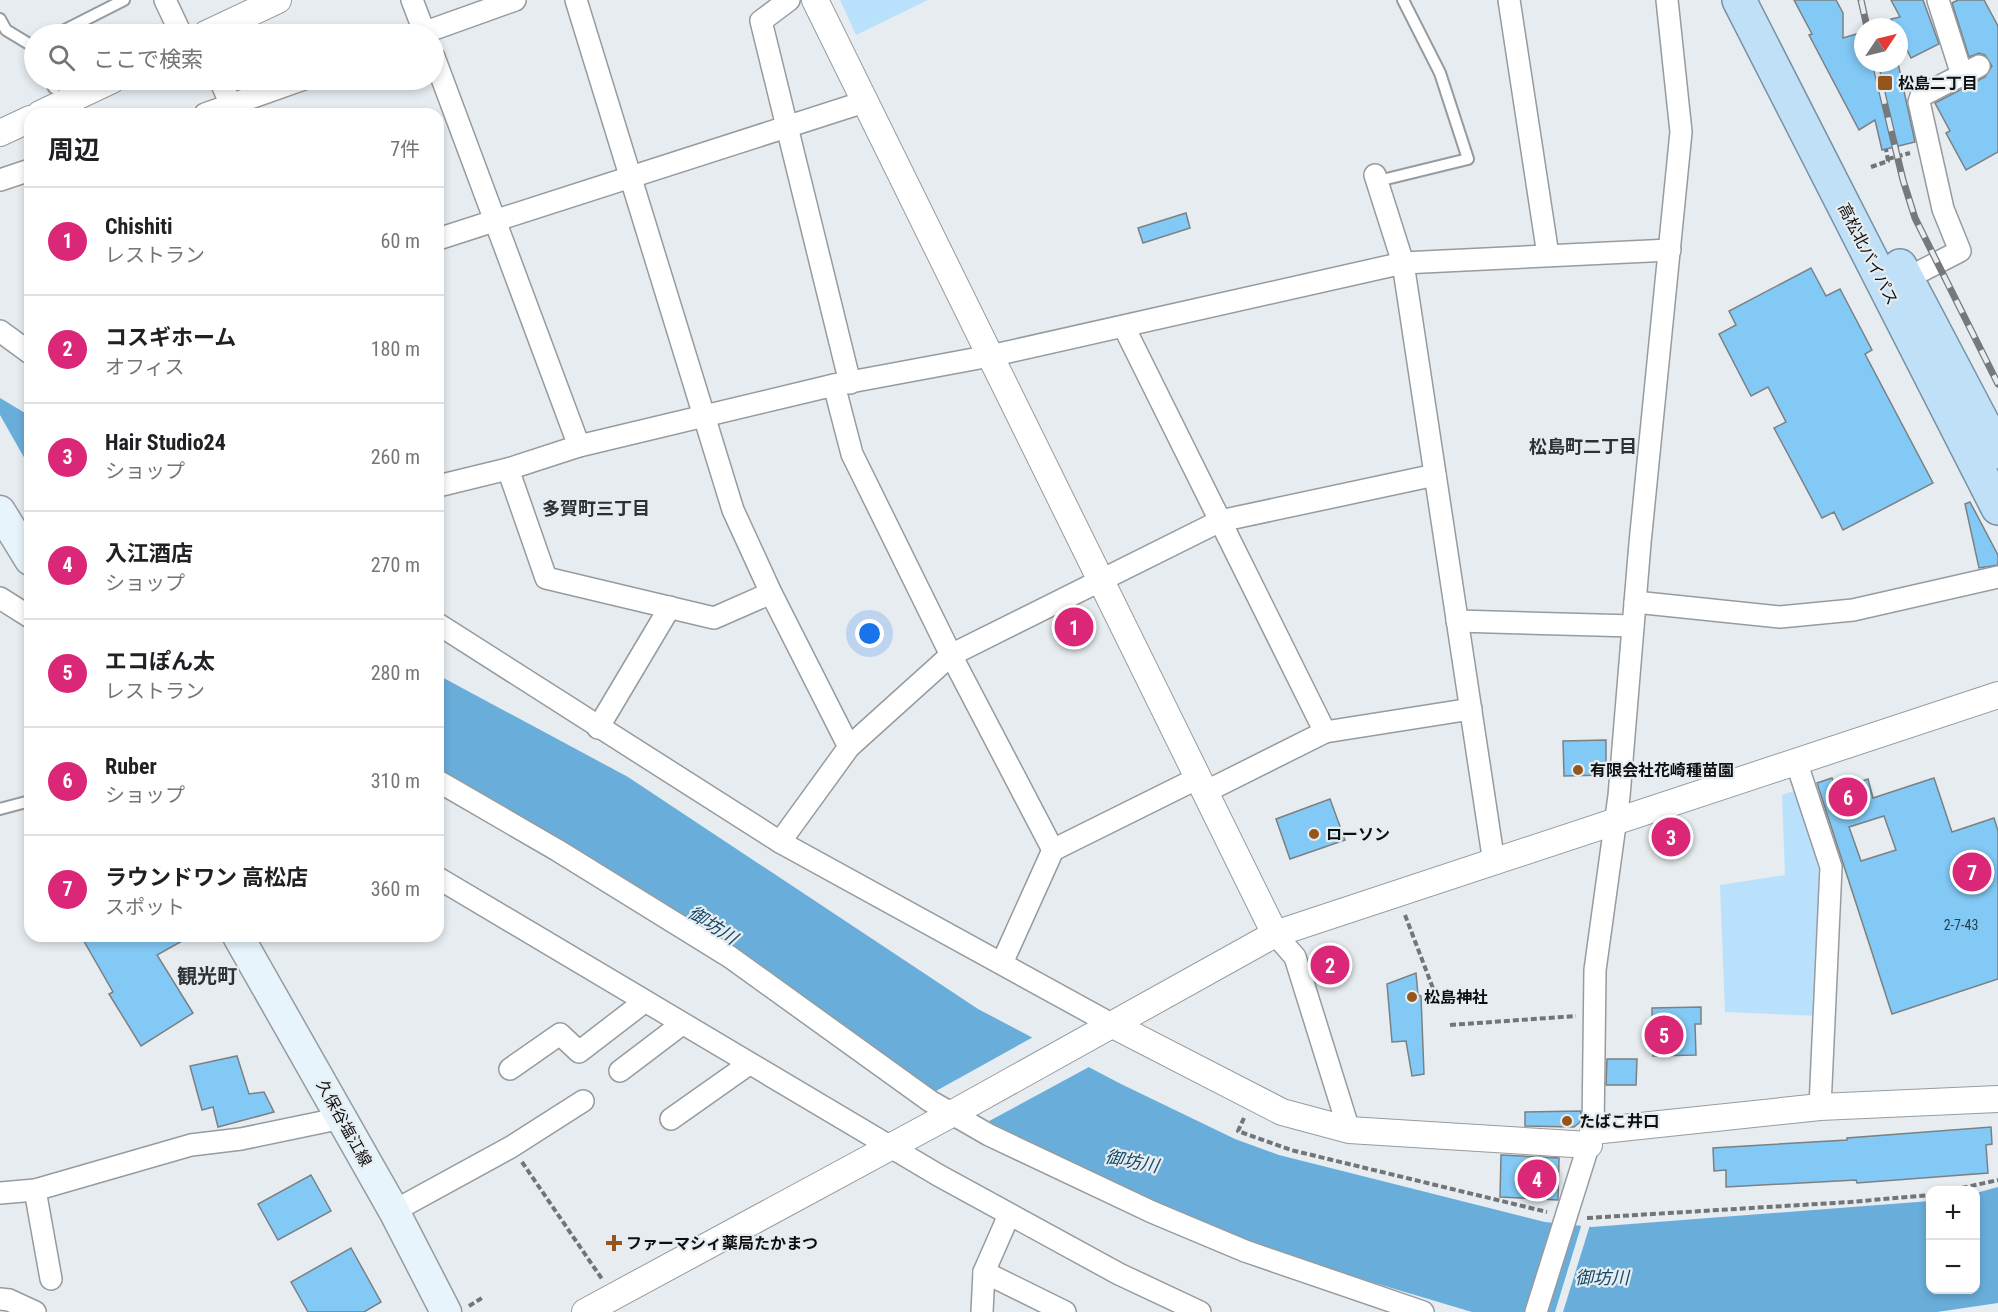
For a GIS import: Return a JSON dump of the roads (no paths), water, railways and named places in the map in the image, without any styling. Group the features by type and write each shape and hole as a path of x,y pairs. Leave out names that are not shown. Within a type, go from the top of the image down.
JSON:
{"highway":[{"name":"高松北バイパス","path":"1739,0 1896,284 1998,452"},
{"name":"高松北バイパス","path":"1765,0 1998,508"}],"main road":[{"path":"2,523 24,551"},
{"name":"久保谷塩江線","path":"241,942 394,1211 446,1312"}],"street":[{"path":"165,0 176,24"},
{"path":"227,24 278,0"},
{"path":"412,0 420,24"},
{"path":"444,26 515,0"},
{"path":"576,0 706,416 733,510 771,593 849,747"},
{"path":"789,0 761,21 787,126 842,384 852,454 951,655 1053,850"},
{"path":"814,0 1275,934 1295,957 1349,1130"},
{"path":"1509,0 1548,255"},
{"path":"1536,1312 1591,1138 1595,970 1616,821 1681,132 1667,0"},
{"path":"1896,284 1960,251 1943,209 1920,102 1921,96 1971,71 1938,0"},
{"path":"444,84 579,446"},
{"path":"53,108 91,90"},
{"path":"224,90 232,108"},
{"path":"238,108 278,90"},
{"path":"444,237 864,102"},
{"path":"0,133 24,122"},
{"path":"0,180 24,172"},
{"path":"1376,178 1403,263 1494,863"},
{"path":"444,485 508,469 579,446 842,384 990,356 1403,263 1670,250"},
{"path":"1124,327 1325,732"},
{"path":"0,331 24,349"},
{"path":"508,469 546,578 714,618 771,593"},
{"path":"780,842 849,747 951,655 1220,521 1435,475"},
{"path":"1635,602 1780,617 1853,610 1998,578"},
{"path":"0,598 24,613"},
{"path":"598,728 670,608"},
{"path":"1457,621 1633,626"},
{"path":"444,628 780,842 1113,1025 1282,1112 1349,1130 1591,1138 1820,1107 1998,1099"},
{"path":"585,1312 893,1146 1275,934 1998,695"},
{"path":"1002,963 1053,850 1325,732 1471,709"},
{"path":"1796,761 1831,867 1820,1107"},
{"path":"444,784 557,850 730,957 989,1136 1203,1234 1316,1277 1423,1312"},
{"path":"444,882 749,1064 1009,1215 1119,1274 1200,1312"},
{"path":"510,1069 560,1034 579,1052 644,1002"},
{"path":"620,1071 682,1024"},
{"path":"671,1119 749,1064"},
{"path":"394,1211 511,1147 583,1101"},
{"path":"0,1193 35,1190 191,1145 241,1139 342,1118"},
{"path":"35,1190 51,1279"},
{"path":"982,1312 984,1272 1009,1215"},
{"path":"984,1272 1065,1312"},
{"path":"0,1299 9,1300 35,1312"}],"lane":[{"path":"77,24 124,0"},
{"path":"1376,178 1468,159 1440,73 1403,0"},
{"path":"0,19 6,30 24,40"},
{"path":"0,808 24,802"}],"water":[{"path":"0,398 24,412 24,518 0,502"},
{"name":"御坊川","path":"444,678 628,777 978,1009 1121,1084 1235,1139 1279,1155 1545,1222 1592,1227 1926,1201 1926,1294 1980,1294 1980,1192 1998,1187 1998,1303 1937,1312 1472,1312 1311,1264 1252,1244 1196,1219 1178,1217 929,1094 444,773"}],"railway":[{"path":"1861,0 1865,18"},
{"path":"1877,72 1903,180 1915,218 1998,384"}],"place":[{"name":"松島二丁目","path":"1885,83"},
{"name":"Chishiti","path":"1074,627"},
{"name":"有限会社花崎種苗園","path":"1578,770"},
{"name":"Ruber","path":"1848,797"},
{"name":"ローソン","path":"1314,834"},
{"name":"Hair Studio24","path":"1671,837"},
{"name":"ラウンドワン 高松店","path":"1972,872"},
{"name":"コスギホーム","path":"1330,965"},
{"name":"松島神社","path":"1412,997"},
{"name":"エコぽん太","path":"1664,1035"},
{"name":"たばこ井口","path":"1567,1121"},
{"name":"入江酒店","path":"1537,1179"},
{"name":"ファーマシィ薬局たかまつ","path":"614,1243"}],"district":[{"name":"松島町二丁目","path":"1583,446"},
{"name":"多賀町三丁目","path":"596,508"},
{"name":"観光町","path":"207,976"}]}
